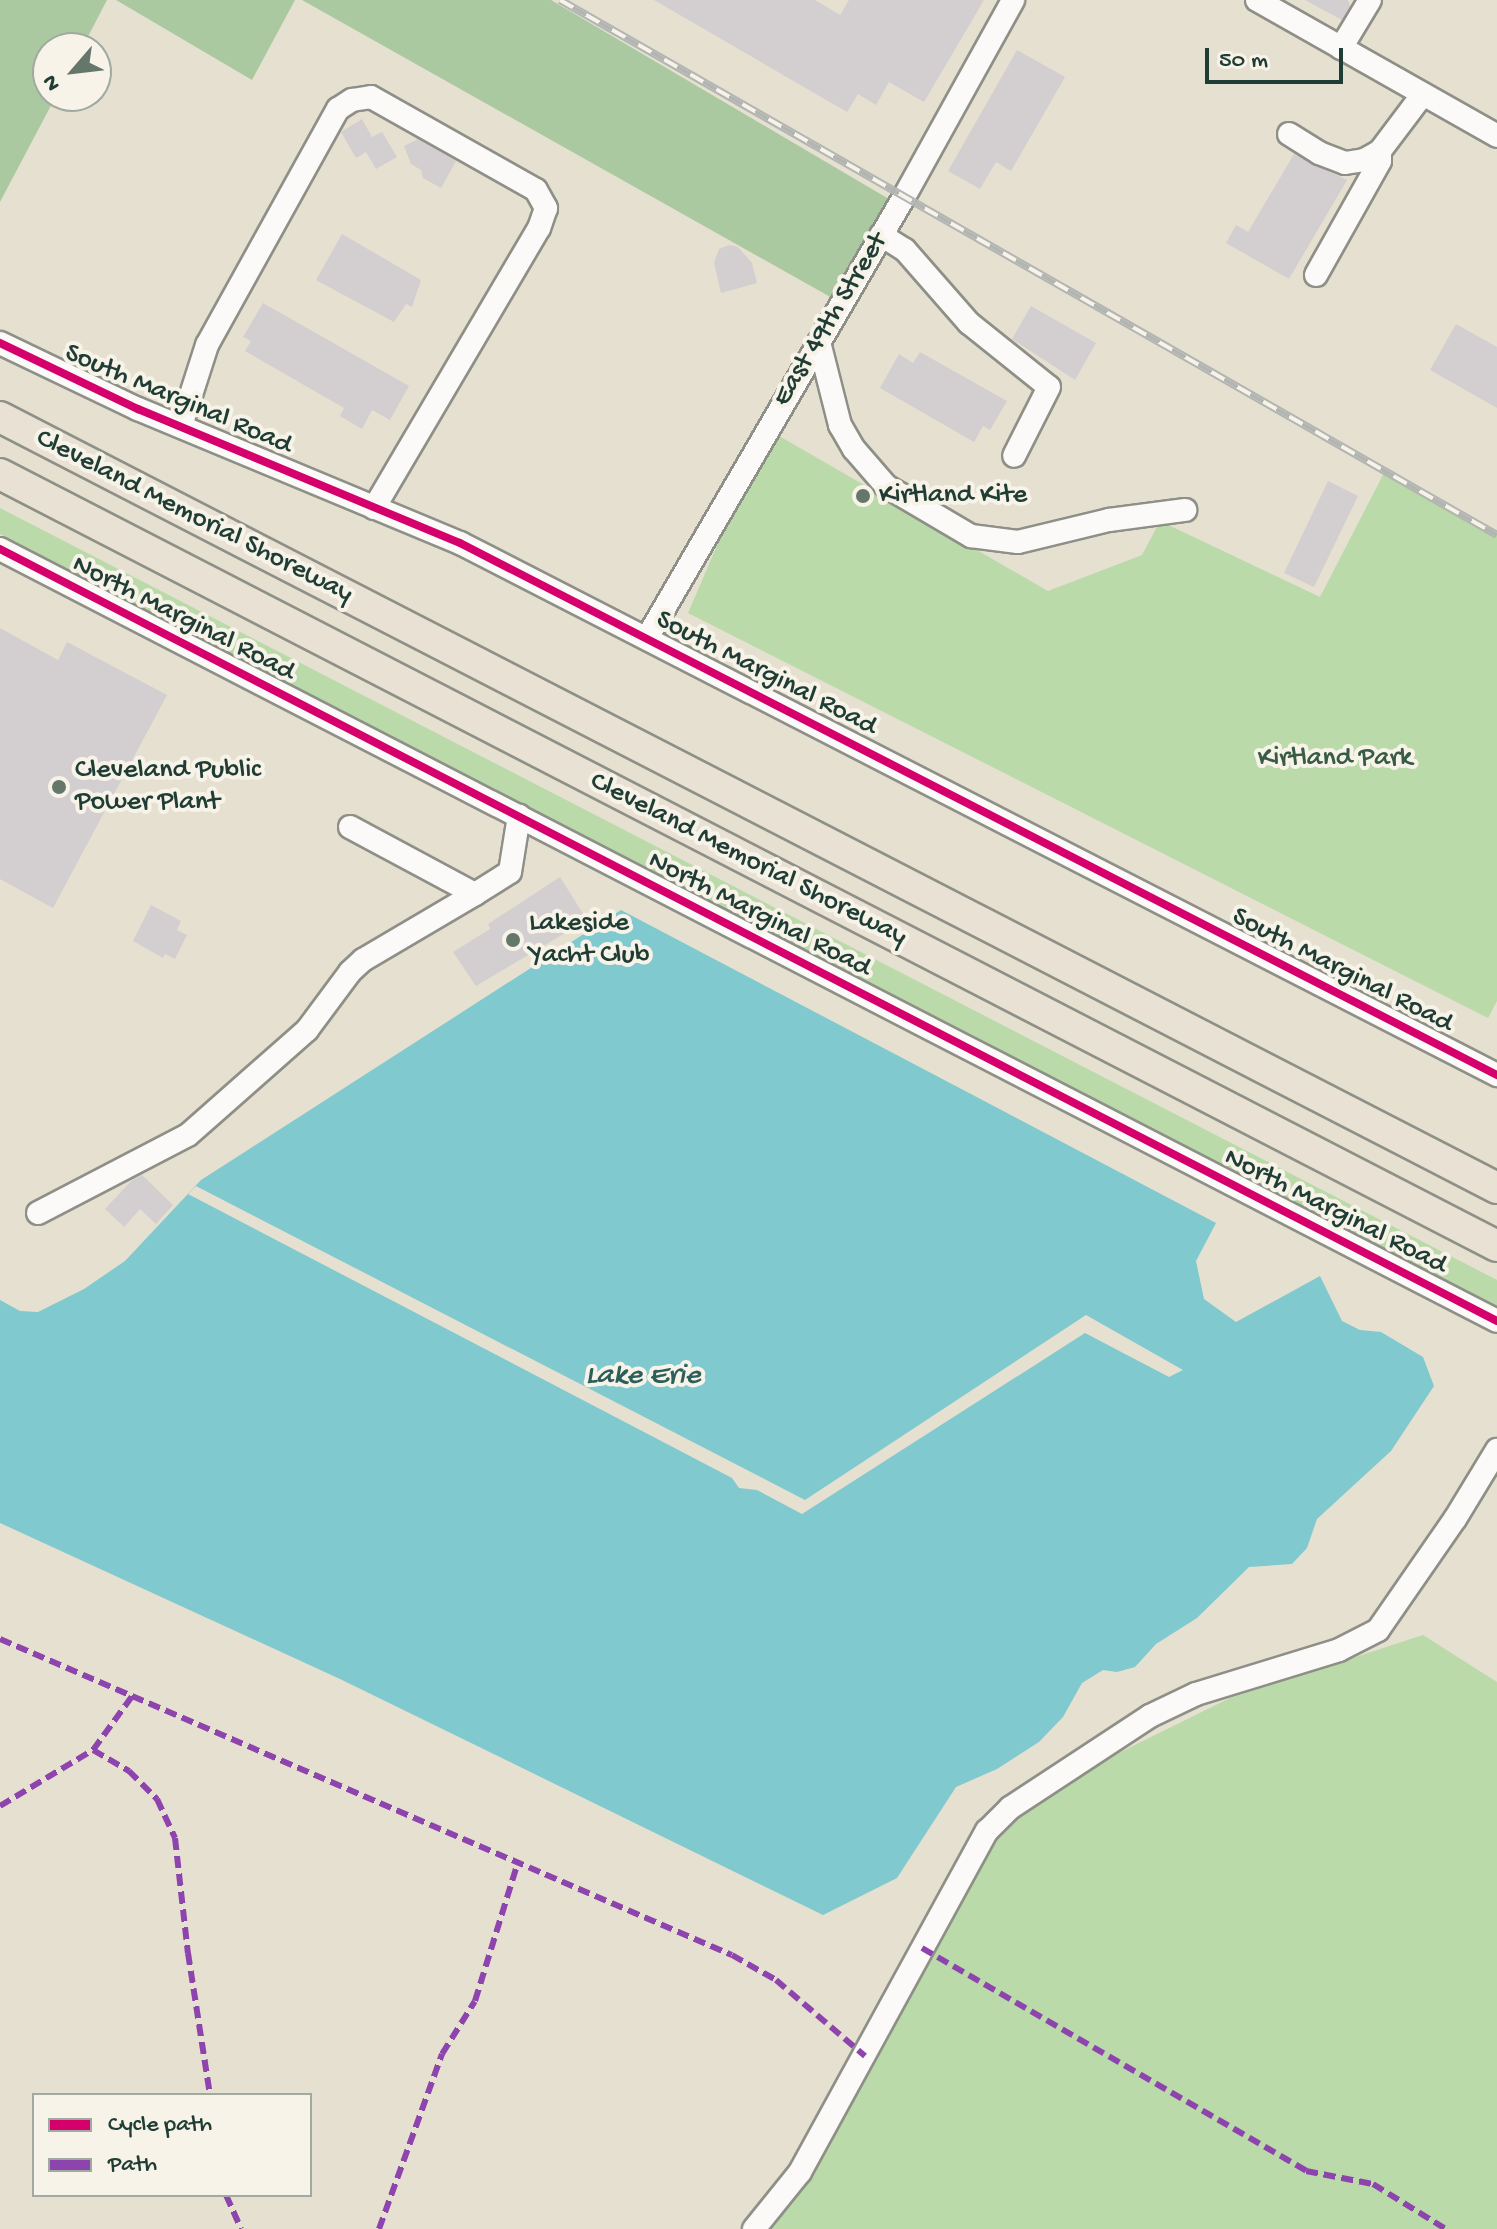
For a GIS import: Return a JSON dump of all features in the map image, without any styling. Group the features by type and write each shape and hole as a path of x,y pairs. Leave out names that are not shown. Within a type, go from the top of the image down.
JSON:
{"highway":[{"name":"Cleveland Memorial Shoreway","path":"0,417 1497,1188"},
{"name":"Cleveland Memorial Shoreway","path":"0,474 1497,1246"}],"street":[{"name":"East 49th Street","path":"647,638 881,235 1013,0"},
{"path":"1257,0 1497,136"},
{"path":"1341,48 1370,0"},
{"path":"1289,134 1319,153 1345,163 1364,160 1380,151 1423,94"},
{"path":"181,426 207,345 338,109 352,100 371,97 536,190 546,208 539,228 374,508"},
{"path":"1316,275 1380,161 1380,151"},
{"path":"881,235 905,250 969,323 1049,387 1014,456"},
{"path":"819,342 840,425 854,449 886,486 971,536 1018,542 1109,520 1185,510"},
{"name":"South Marginal Road","path":"0,343 181,426 460,543 1495,1071"},
{"name":"North Marginal Road","path":"0,549 1497,1321"},
{"path":"38,1213 188,1135 307,1030 350,972 363,960 510,872 519,816"},
{"path":"350,827 475,894"},
{"path":"754,2229 800,2172 987,1831 1010,1808 1150,1716 1196,1694 1339,1650 1378,1630 1455,1519 1497,1450"}],"green space":[{"path":"0,0 107,0 90,32 32,32 32,112 48,112 0,202"},
{"path":"116,0 295,0 252,80"},
{"path":"302,0 551,0 899,205 841,303"},
{"name":"Kirtland Park","path":"767,429 1048,591 1142,555 1160,521 1320,597 1385,471 1497,535 1497,1001 1488,1018 688,613"},
{"path":"0,508 1497,1280 1497,1307 0,534"},
{"path":"1423,1635 1497,1682 1497,2229 760,2229 1010,1818 1084,1770 1230,1698"}],"water":[{"name":"Lake Erie","path":"621,910 1216,1223 1196,1261 1204,1299 1236,1322 1320,1276 1342,1321 1360,1330 1381,1332 1423,1357 1434,1386 1391,1451 1317,1519 1307,1548 1292,1564 1249,1567 1197,1618 1156,1644 1135,1667 1117,1672 1103,1670 1082,1683 1063,1717 1039,1742 997,1769 956,1787 897,1878 823,1915 340,1679 0,1523 0,1300 20,1311 38,1312 84,1289 125,1261 201,1180"}],"pier":[{"path":"196,1186 805,1500 1086,1315 1183,1370 1169,1377 1085,1333 802,1514 757,1490 739,1488 732,1478 188,1194"}],"building":[{"path":"654,0 815,0 840,15 849,0 984,0 924,102 889,82 876,105 858,94 847,112"},
{"path":"1305,0 1348,0 1350,6 1342,20"},
{"path":"1017,50 1065,77 1011,171 996,162 980,189 948,171"},
{"path":"362,119 372,137 382,132 397,157 376,169 366,152 356,158 341,132"},
{"path":"418,139 456,161 441,188 423,178 421,170 411,164 404,146"},
{"path":"1294,154 1347,180 1289,279 1226,243 1236,225 1248,232"},
{"path":"342,234 421,280 412,307 406,304 394,322 316,280"},
{"path":"729,245 738,247 752,263 757,283 721,293 714,263 719,249"},
{"path":"263,303 409,386 390,420 372,410 362,429 340,416 344,408 245,351 251,341 243,337"},
{"path":"1031,306 1096,343 1075,380 1012,339"},
{"path":"1456,324 1497,347 1497,408 1430,370"},
{"path":"920,352 1007,401 990,430 983,426 974,442 880,388 899,354 913,363"},
{"path":"1328,481 1358,496 1314,587 1284,573"},
{"name":"Cleveland Public Power Plant","path":"0,628 58,660 67,642 167,695 53,908 0,879"},
{"name":"Lakeside Yacht Club","path":"560,877 587,920 476,986 453,952 490,929 488,924"},
{"path":"151,905 181,921 177,930 187,935 175,959 165,954 163,958 133,941"},
{"path":"142,1175 173,1205 156,1224 140,1209 124,1227 105,1209 132,1180"}],"railway":[{"path":"560,0 1497,535"}],"marked path":[{"path":"0,1639 732,1955 776,1980 865,2056"},
{"path":"93,1750 133,1695"},
{"path":"0,1806 93,1750 129,1771 157,1799 175,1838 188,1953 210,2093"},
{"path":"379,2229 442,2054 475,2001 518,1862"},
{"path":"922,1948 1306,2171 1373,2184 1446,2229"},
{"path":"227,2197 241,2229"}],"cycle path":[{"path":"0,343 138,409 460,543 1497,1075"},
{"path":"0,549 1497,1321"}],"place":[{"name":"Kirtland Kite","path":"863,496"},
{"name":"Cleveland Public Power Plant","path":"59,787"},
{"name":"Lakeside Yacht Club","path":"513,940"}]}
